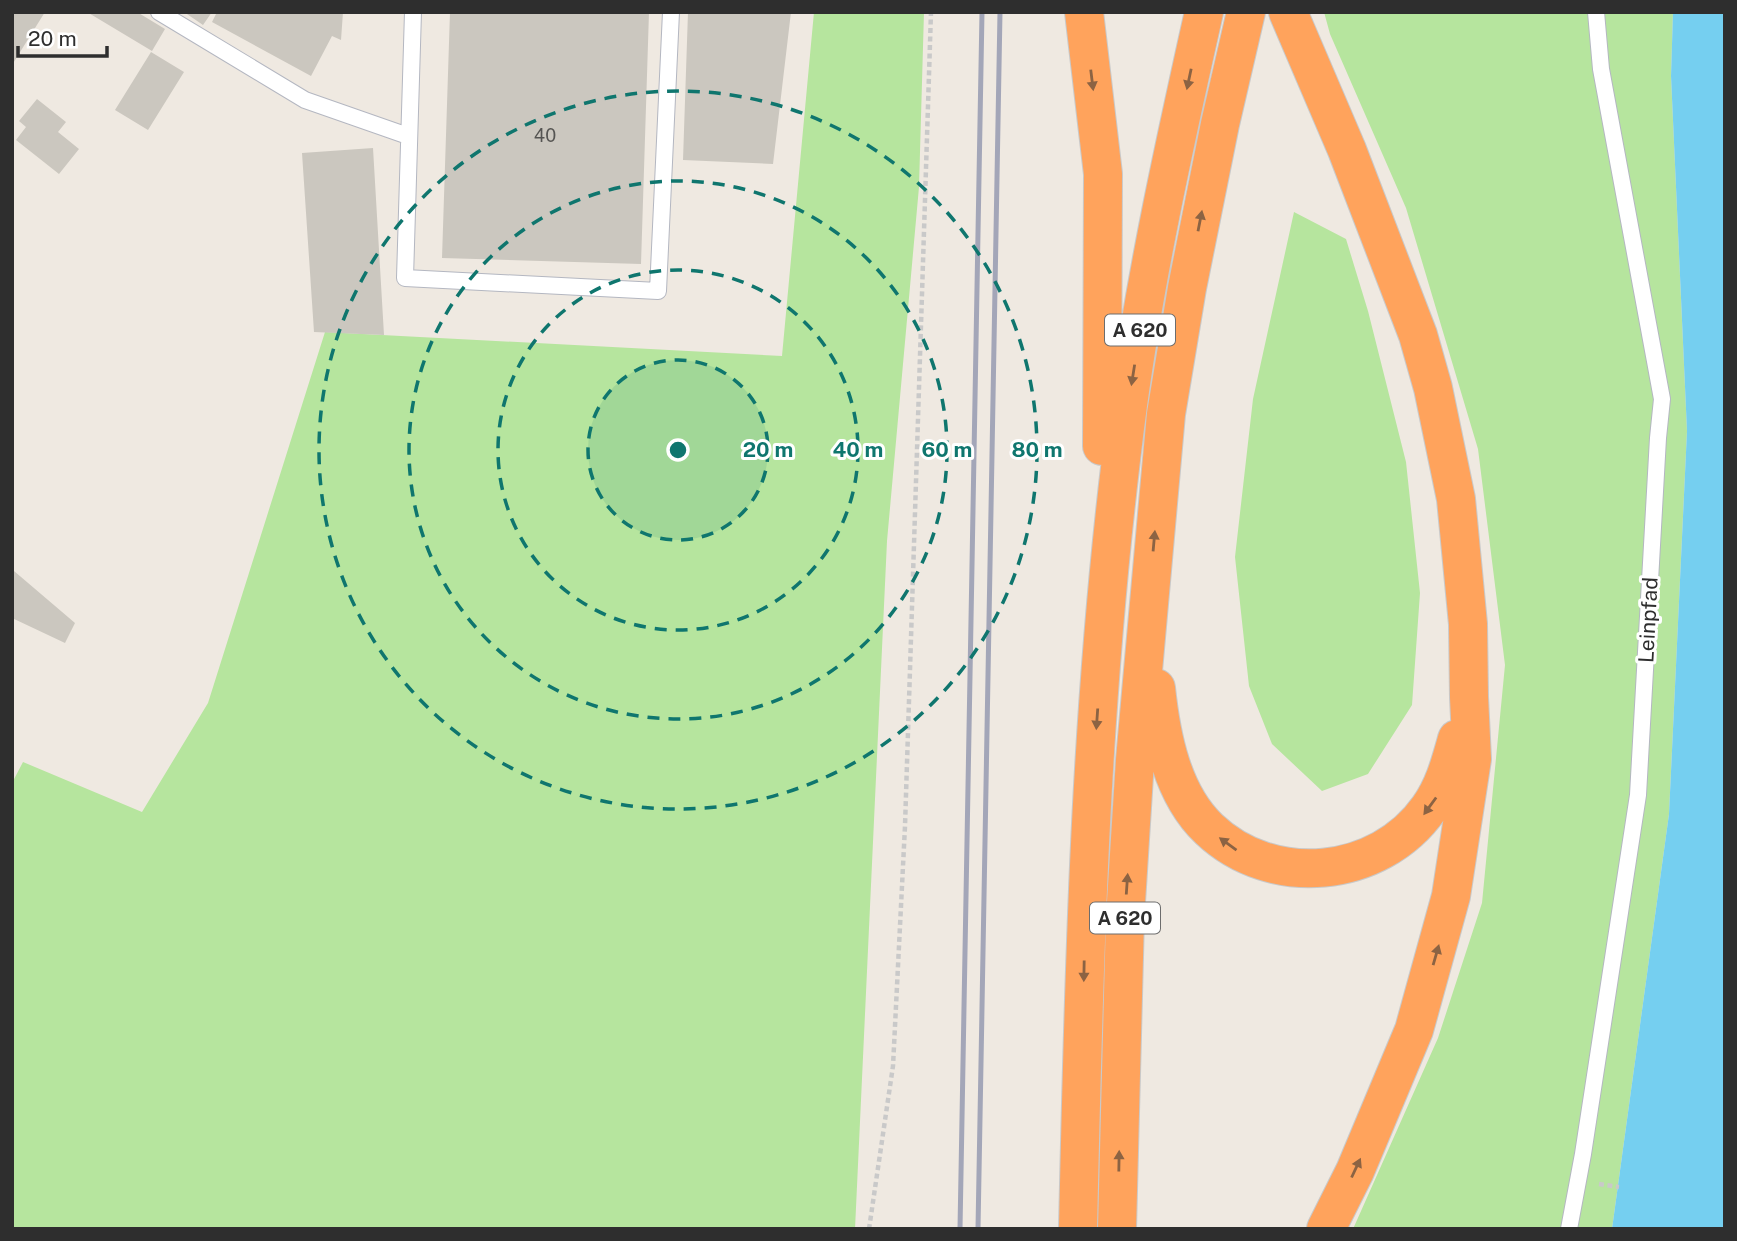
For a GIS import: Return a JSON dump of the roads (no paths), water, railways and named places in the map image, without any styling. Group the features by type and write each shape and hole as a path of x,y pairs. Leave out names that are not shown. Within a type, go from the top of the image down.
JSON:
{"highway":[{"path":"1084,12 1103,174 1102,651"},
{"name":"A 620","path":"1078,1229 1085,920 1102,651 1128,406 1146,292 1204,12"},
{"name":"A 620","path":"1117,1229 1125,918 1148,609 1166,414 1220,124 1246,12"},
{"path":"1288,12 1347,150 1418,335 1456,499 1468,625 1472,759 1462,839 1437,950 1409,1043 1355,1171 1326,1229"},
{"path":"1148,609 1161,724 1178,782 1208,828 1248,857 1270,865 1308,868 1346,864 1366,858 1411,830 1443,787 1469,697"}],"lane":[{"path":"159,12 305,100 408,136"},
{"path":"413,12 405,278 658,291 671,12"},
{"name":"Leinpfad","path":"1569,1229 1638,795 1662,399 1601,69 1596,12"}],"water":[{"path":"1673,12 1725,12 1725,1229 1612,1229 1669,814 1687,431 1671,76"}],"railway":[{"path":"960,1229 982,12"},
{"path":"978,1229 1000,12"}]}
